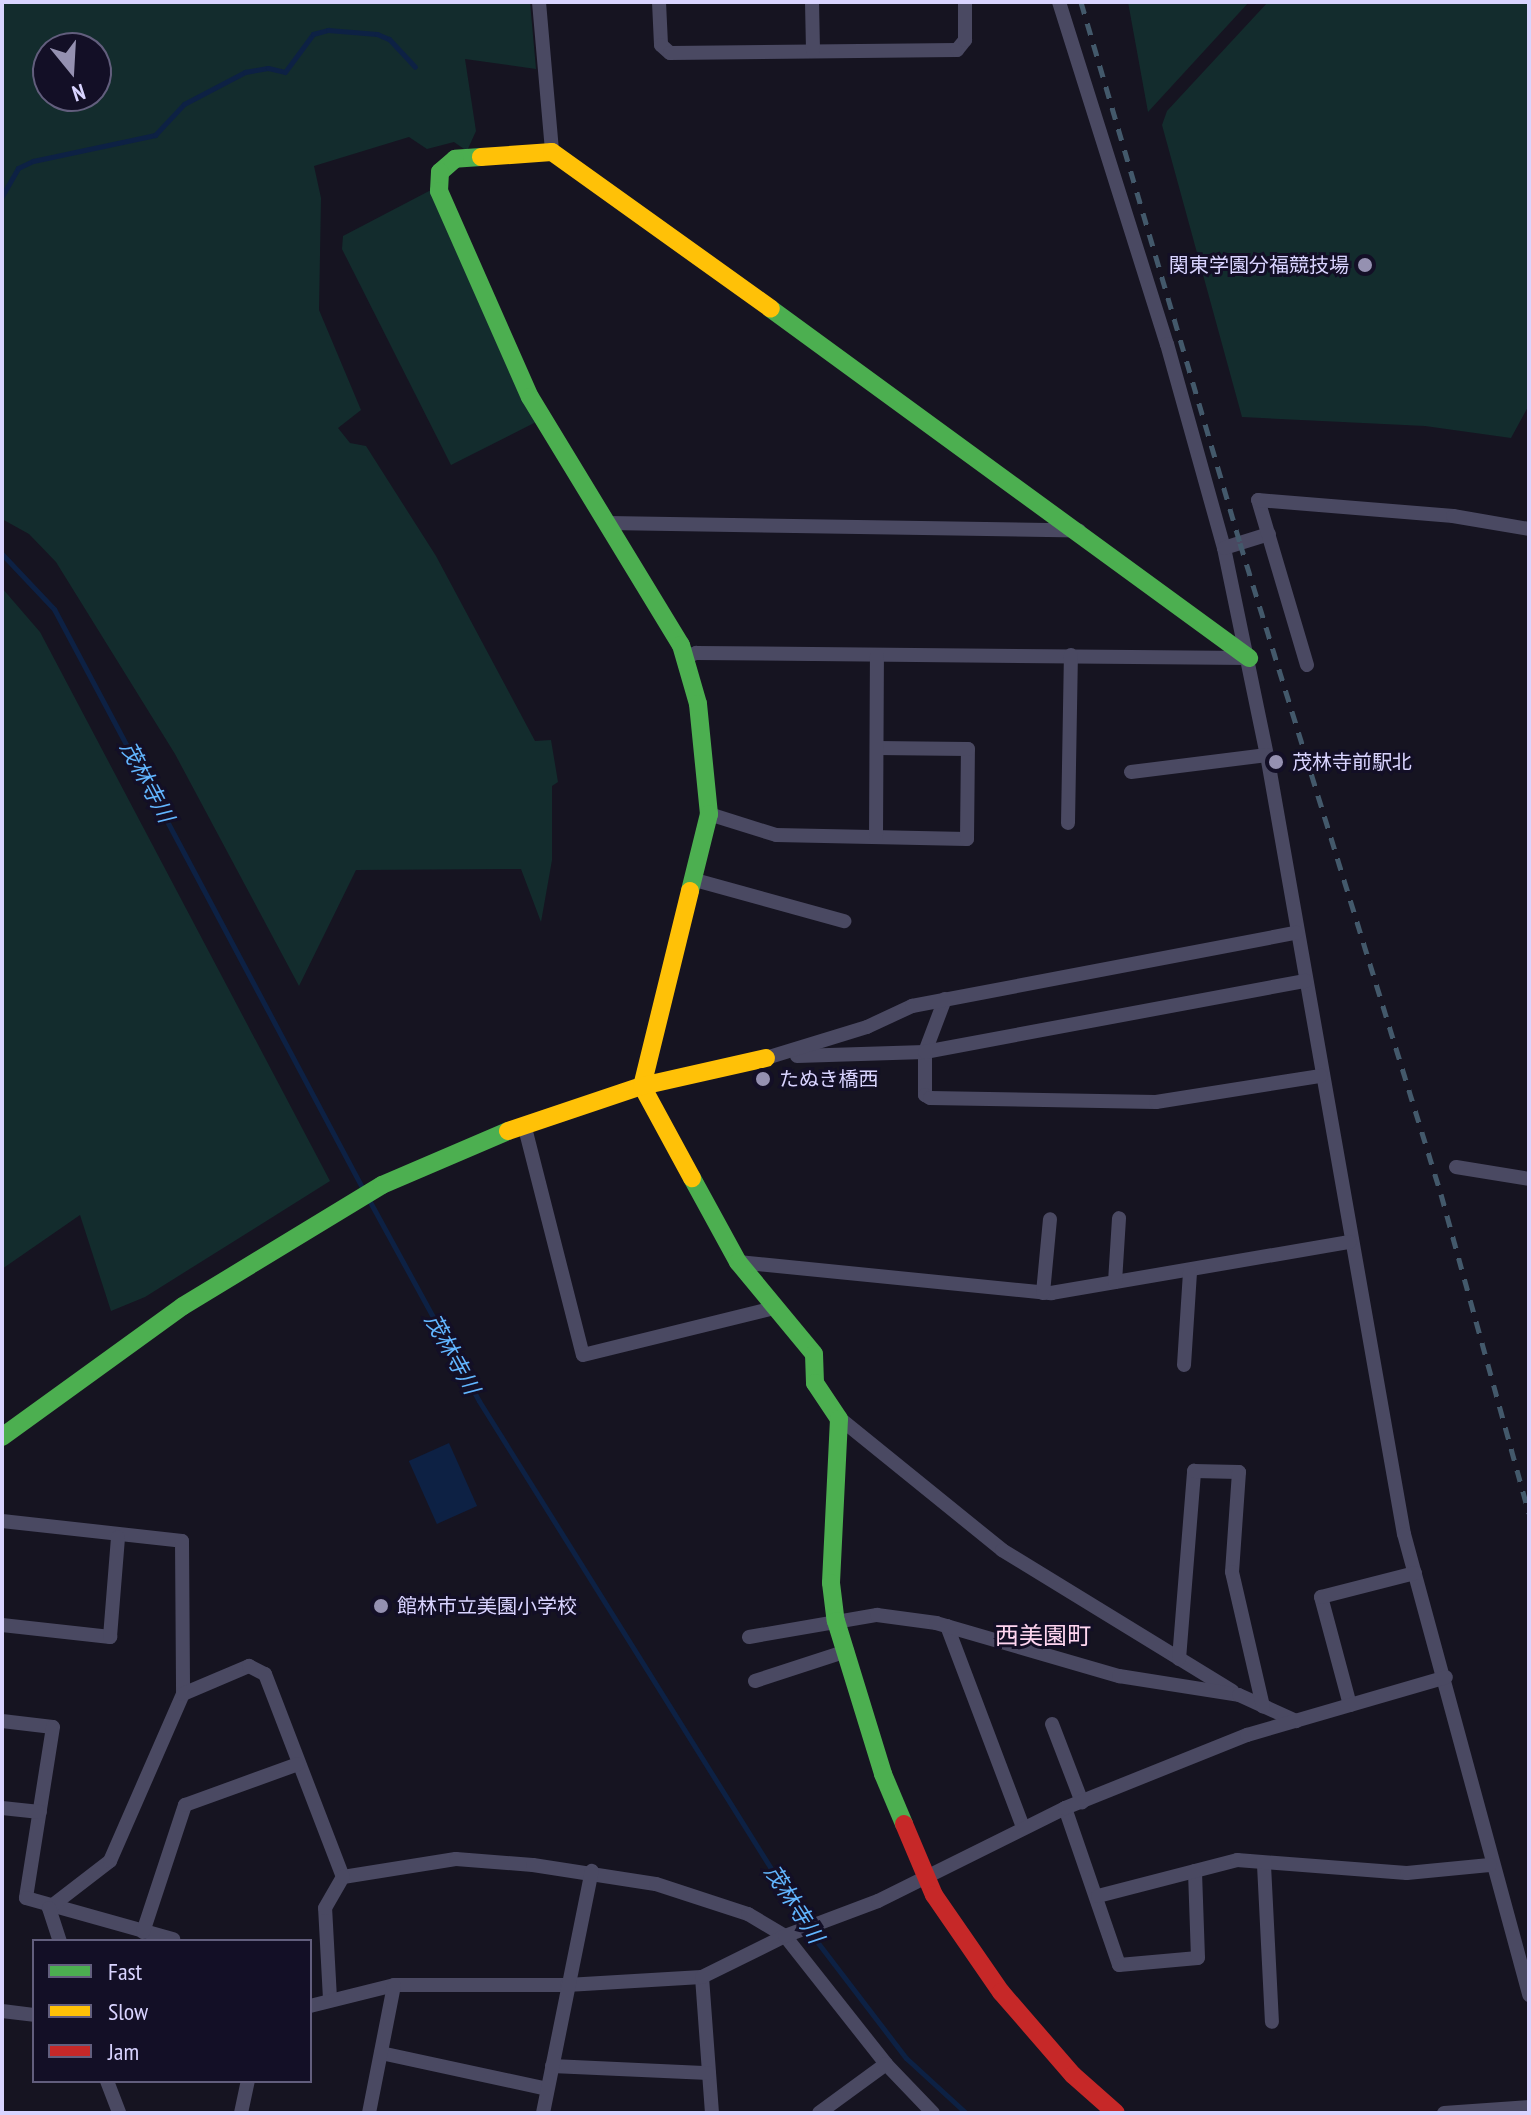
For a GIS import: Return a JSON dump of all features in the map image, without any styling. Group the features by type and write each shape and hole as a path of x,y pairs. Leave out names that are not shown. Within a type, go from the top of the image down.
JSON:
{"street":[{"path":"539,2 552,152"},
{"path":"659,2 661,45 670,53 957,50 965,40 965,2"},
{"path":"812,2 813,51"},
{"path":"1059,2 1167,344 1224,548 1249,658 1350,1242 1415,1573 1446,1677 1490,1865 1529,1995"},
{"path":"839,1419 815,1383 814,1354 738,1262 642,1086 709,814 698,704 686,657 530,397 439,191 440,172 455,159 552,152 1080,530 1249,658"},
{"path":"1307,665 1258,500 1453,516 1529,529"},
{"path":"608,523 1080,530"},
{"path":"1224,548 1269,534"},
{"path":"686,657 696,653 1249,658"},
{"path":"1068,823 1071,655"},
{"path":"876,837 877,656"},
{"path":"709,814 776,835 967,839 968,749 877,748"},
{"path":"1131,772 1267,755"},
{"path":"695,880 844,921"},
{"path":"2,1437 183,1306 352,1200 524,1124 642,1086 766,1058 867,1027 905,1008 1296,933"},
{"path":"766,1058 863,1051 925,1052 1305,981"},
{"path":"945,999 925,1052 925,1095 930,1098 1156,1102 1321,1076"},
{"path":"524,1124 583,1355 775,1308"},
{"path":"1456,1167 1529,1179"},
{"path":"1115,1282 1119,1218"},
{"path":"1043,1293 1050,1219"},
{"path":"738,1262 1043,1293 1350,1242"},
{"path":"1184,1365 1190,1271"},
{"path":"1116,2113 1073,2075 1001,1992 925,1875 883,1774 836,1621 831,1583 837,1414 1002,1550 1239,1695 1296,1721"},
{"path":"1179,1659 1194,1471 1239,1472 1232,1572 1263,1706"},
{"path":"2,1521 118,1537 182,1541 183,1694 110,1861 49,1908"},
{"path":"2,1625 110,1637 118,1537"},
{"path":"1350,1705 1321,1597 1415,1573"},
{"path":"749,1637 877,1615 947,1626 1119,1676 1239,1695"},
{"path":"947,1626 1022,1825"},
{"path":"755,1681 847,1651"},
{"path":"183,1694 249,1666 265,1674 343,1877"},
{"path":"312,2005 394,1985 567,1985 702,1977 790,1934 925,1875 1022,1825 1296,1721 1446,1677"},
{"path":"2,1721 53,1727 26,1898 49,1908 173,1939"},
{"path":"1052,1724 1082,1802"},
{"path":"143,1932 185,1805 298,1764"},
{"path":"2,1808 40,1812"},
{"path":"1065,1808 1098,1896 1119,1965 1198,1958 1195,1871"},
{"path":"343,1877 456,1859 592,1871 656,1884 748,1914 790,1934 886,2064 933,2113"},
{"path":"1098,1896 1237,1860 1264,1865 1407,1873 1490,1865"},
{"path":"1264,1865 1272,2022"},
{"path":"543,2113 592,1871"},
{"path":"330,1999 325,1908 343,1877"},
{"path":"49,1908 59,1939"},
{"path":"702,1977 712,2113"},
{"path":"369,2113 394,1985"},
{"path":"2,2011 32,2015"},
{"path":"381,2053 547,2089"},
{"path":"819,2113 886,2064"},
{"path":"552,2066 709,2073"},
{"path":"108,2083 119,2113"},
{"path":"241,2113 248,2083"},
{"path":"1444,2113 1529,2107"}],"green space":[{"path":"2,2 530,2 536,69 465,59 476,131 467,151 454,142 427,149 409,137 314,166 321,198 319,310 361,410 338,428 350,443 366,446 436,556 535,741 551,740 558,782 552,786 552,860 541,922 521,869 356,870 299,986 175,754 56,562 29,534 2,519"},
{"path":"1128,2 1249,2 1148,112"},
{"name":"関東学園分福競技場","path":"1268,2 1529,2 1529,405 1511,438 1425,426 1242,417 1162,125 1167,111"},
{"path":"431,190 536,422 451,465 342,249 343,236"},
{"path":"2,588 40,632 330,1181 145,1297 111,1311 80,1215 2,1269"}],"water":[{"path":"449,1443 477,1506 437,1524 409,1461"}],"waterway":[{"path":"2,196 18,168 33,161 155,135 184,104 245,72 268,68 285,72 313,34 328,30 377,34 389,39 415,67"},
{"name":"茂林寺川","path":"2,554 54,609 364,1191"},
{"name":"茂林寺川","path":"369,1200 479,1401 815,1939 906,2058 966,2113"}],"railway":[{"path":"1081,2 1240,543 1441,1194 1529,1513"}],"traffic: fast":[{"path":"481,157 455,159 440,172 439,191 530,397 681,645 698,704 709,814 690,891"},
{"path":"771,309 1249,658"},
{"path":"2,1437 183,1306 382,1185 508,1131"},
{"path":"692,1178 738,1262 814,1354 815,1383 839,1419 831,1583 836,1621 883,1774 904,1824"}],"traffic: slow":[{"path":"481,157 552,152 771,309"},
{"path":"690,891 642,1086 692,1178"},
{"path":"508,1131 642,1086 766,1058"}],"traffic: jam":[{"path":"904,1824 934,1895 1001,1992 1073,2075 1116,2113"}],"place":[{"name":"関東学園分福競技場","path":"1365,265"},
{"name":"茂林寺前駅北","path":"1276,762"},
{"name":"たぬき橋西","path":"763,1079"},
{"name":"館林市立美園小学校","path":"381,1606"}],"district":[{"name":"西美園町","path":"1043,1636"}]}
